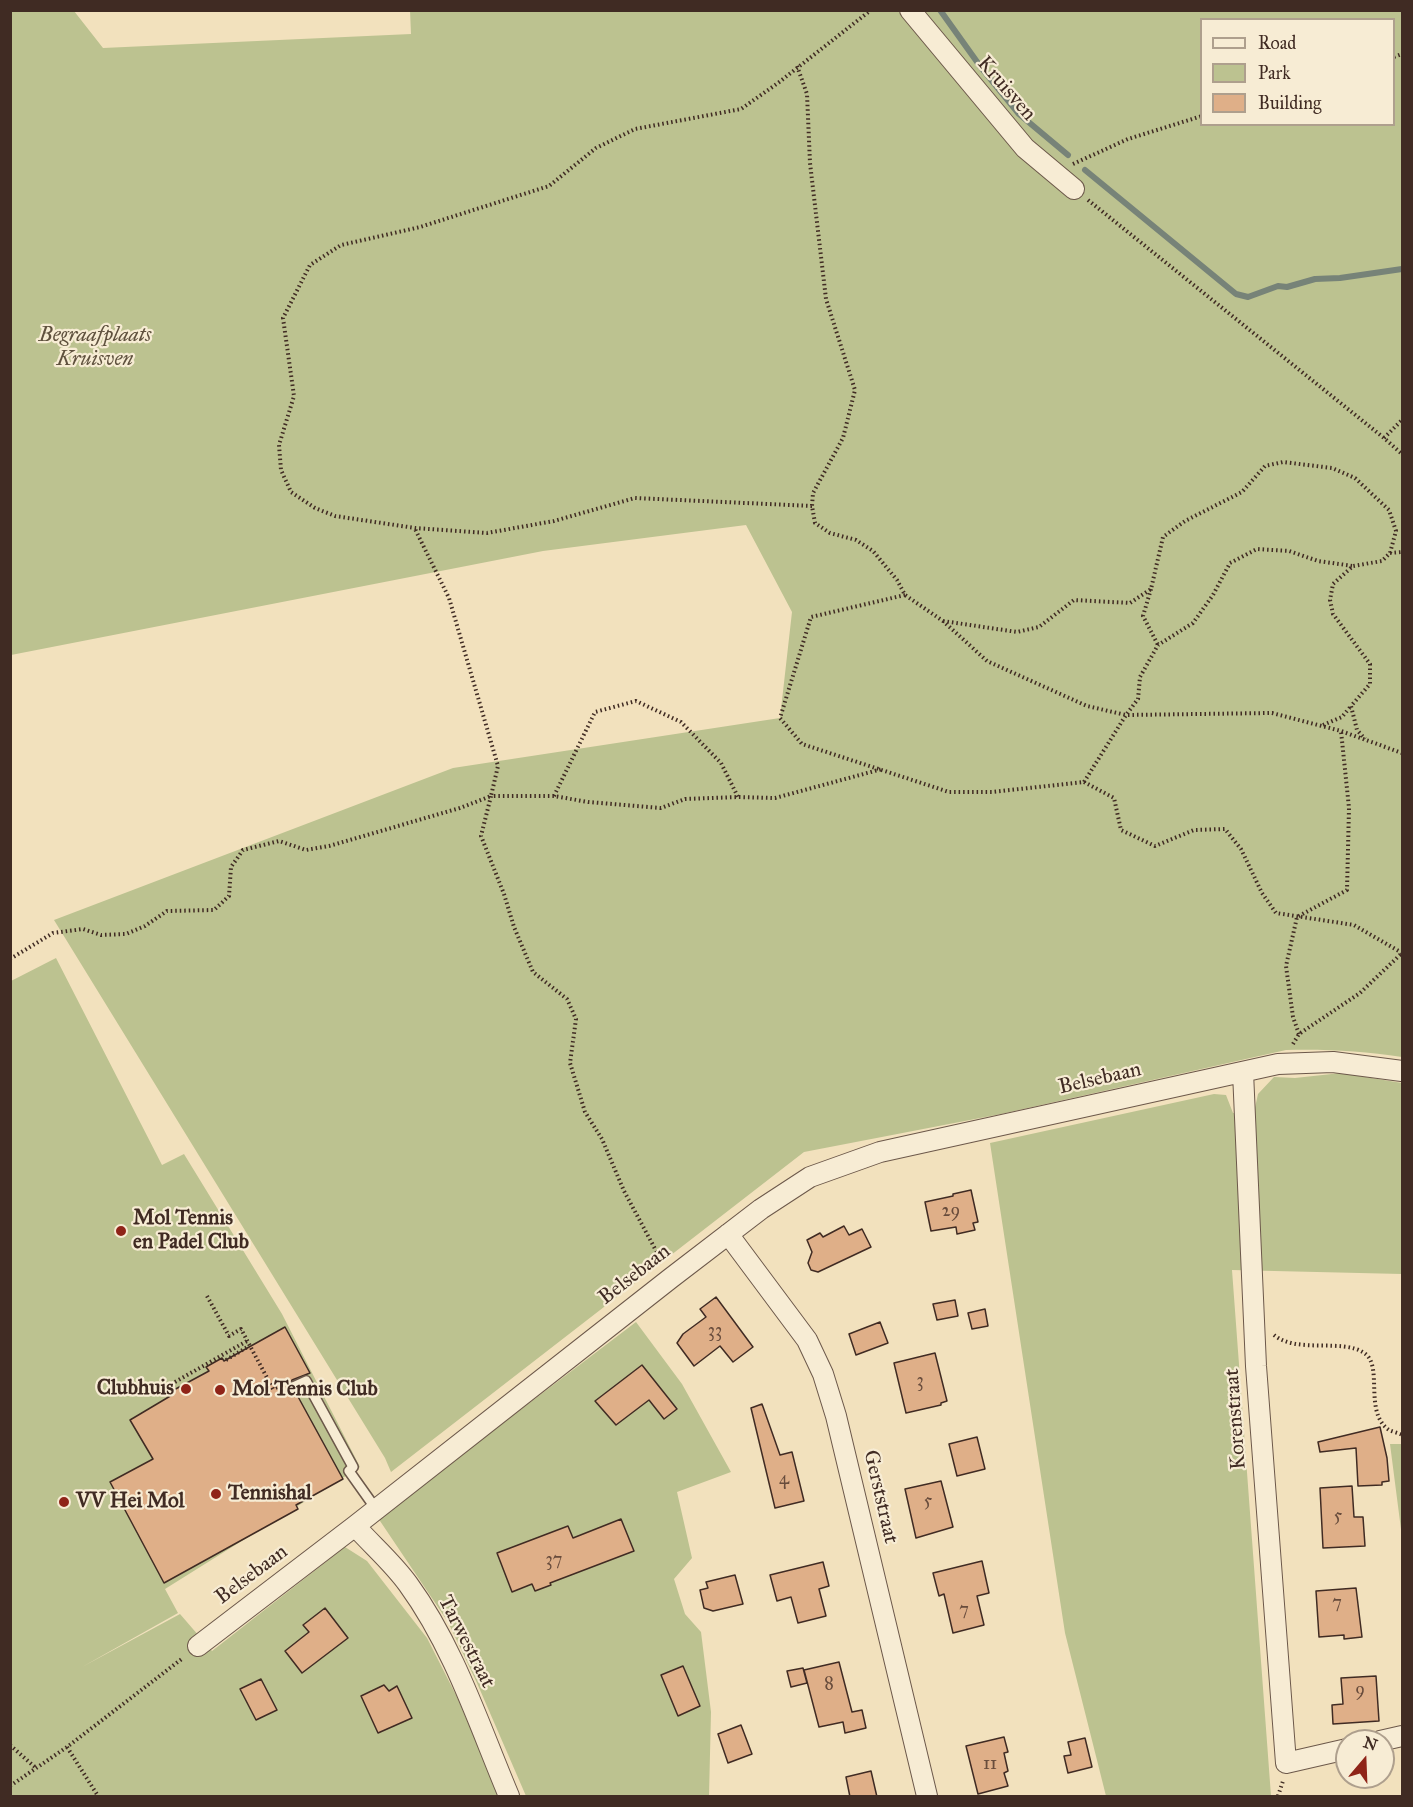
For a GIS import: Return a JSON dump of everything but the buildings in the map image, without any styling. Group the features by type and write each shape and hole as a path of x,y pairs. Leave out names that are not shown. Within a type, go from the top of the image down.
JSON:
{"street":[{"name":"Kruisven","path":"910,10 1025,148 1074,189"},
{"name":"Belsebaan","path":"198,1646 728,1234 810,1177 880,1152 1278,1064 1333,1062 1402,1071"},
{"name":"Korenstraat","path":"1243,1072 1254,1320 1286,1763 1335,1752"},
{"name":"Gerststraat","path":"728,1234 807,1340 823,1374 836,1416 927,1797"},
{"name":"Tarwestraat","path":"355,1526 407,1582 435,1626 461,1680 508,1797"}],"lane":[{"path":"293,1384 306,1380 353,1467 349,1471 376,1509"}],"path":[{"path":"812,506 635,498 554,521 487,533 415,528 335,516 315,508 291,492 281,470 279,445 294,396 283,318 310,265 341,245 420,227 549,186 596,148 635,129 741,109 871,10"},
{"path":"797,66 807,94 810,163 826,299 855,390 843,438 813,493 814,523 831,532 855,540 873,551 897,580 905,595 943,621 987,661 1087,706 1126,715 1272,713 1322,725 1402,753"},
{"path":"1054,172 1128,139 1200,117"},
{"path":"1074,189 1402,454"},
{"path":"1384,438 1402,420"},
{"path":"1084,782 1138,699 1140,677 1158,645 1193,623 1213,595 1230,563 1257,549 1289,551 1318,561 1353,566 1382,561 1390,553 1396,531 1389,510 1355,478 1332,468 1283,462 1265,466 1242,492 1185,521 1162,537 1143,616 1158,645"},
{"path":"415,528 449,598 498,766 482,836 514,927 533,972 567,999 576,1018 570,1063 585,1112 602,1139 624,1191 671,1278"},
{"path":"1390,553 1402,552"},
{"path":"1322,725 1342,717 1370,684 1370,663 1333,614 1330,600 1333,584 1353,566"},
{"path":"943,621 1017,632 1039,627 1074,600 1130,603 1151,589"},
{"path":"905,595 811,617 780,718 802,744 949,792 992,792 1084,782 1114,798 1121,830 1155,846 1194,830 1225,829 1241,849 1262,893 1276,913 1354,925 1402,953 1360,993 1299,1034 1278,1064"},
{"path":"554,796 595,711 636,701 681,722 722,763 738,797"},
{"path":"1351,706 1357,729 1365,739"},
{"path":"1299,1034 1293,1017 1286,966 1297,917 1347,890 1350,808 1341,731"},
{"path":"10,959 53,933 83,929 101,935 126,934 145,926 167,911 214,910 229,896 231,867 243,850 279,841 306,850 329,846 460,808 491,796 554,796 588,802 661,808 685,799 775,798 882,769"},
{"path":"207,1296 229,1336 240,1329 273,1389 293,1384"},
{"path":"1254,1320 1278,1338 1295,1344 1356,1349 1366,1353 1372,1362 1374,1403 1379,1416 1388,1429 1402,1435"},
{"path":"176,1382 248,1344"},
{"path":"10,1786 67,1747 198,1646"},
{"path":"10,1745 36,1768"},
{"path":"67,1747 98,1797"}],"green space":[{"name":"Begraafplaats Kruisven","path":"410,10 1402,11 1402,1057 1344,1051 1286,1050 1001,1114 804,1152 391,1472 385,1458 54,920 453,768 780,718 792,612 746,525 543,551 11,655 11,11 74,11 103,48 411,34"},
{"path":"56,958 162,1165 184,1154 282,1314 360,1467 165,1589 178,1613 82,1667 180,1614 212,1651 345,1547 367,1561 427,1638 457,1697 499,1796 11,1796 11,981"},
{"path":"1341,1073 1402,1083 1402,1274 1232,1270 1271,1796 1106,1796 1065,1633 990,1143 1214,1094 1226,1095 1233,1113 1254,1112 1258,1094 1274,1077 1295,1078"},
{"path":"636,1322 682,1384 731,1472 677,1492 692,1558 674,1579 685,1614 701,1632 711,1712 709,1796 526,1796 448,1622 378,1518"},
{"path":"1390,1444 1402,1444 1402,1537"}],"waterway":[{"path":"940,10 980,66 1019,114 1068,155"},
{"path":"1085,170 1236,294 1248,297 1278,286 1287,287 1315,279 1340,278 1402,269"}],"place":[{"name":"Mol Tennis en Padel Club","path":"121,1231"},
{"name":"Clubhuis","path":"186,1389"},
{"name":"Mol Tennis Club","path":"220,1390"},
{"name":"Tennishal","path":"216,1494"},
{"name":"VV Hei Mol","path":"64,1502"}]}
